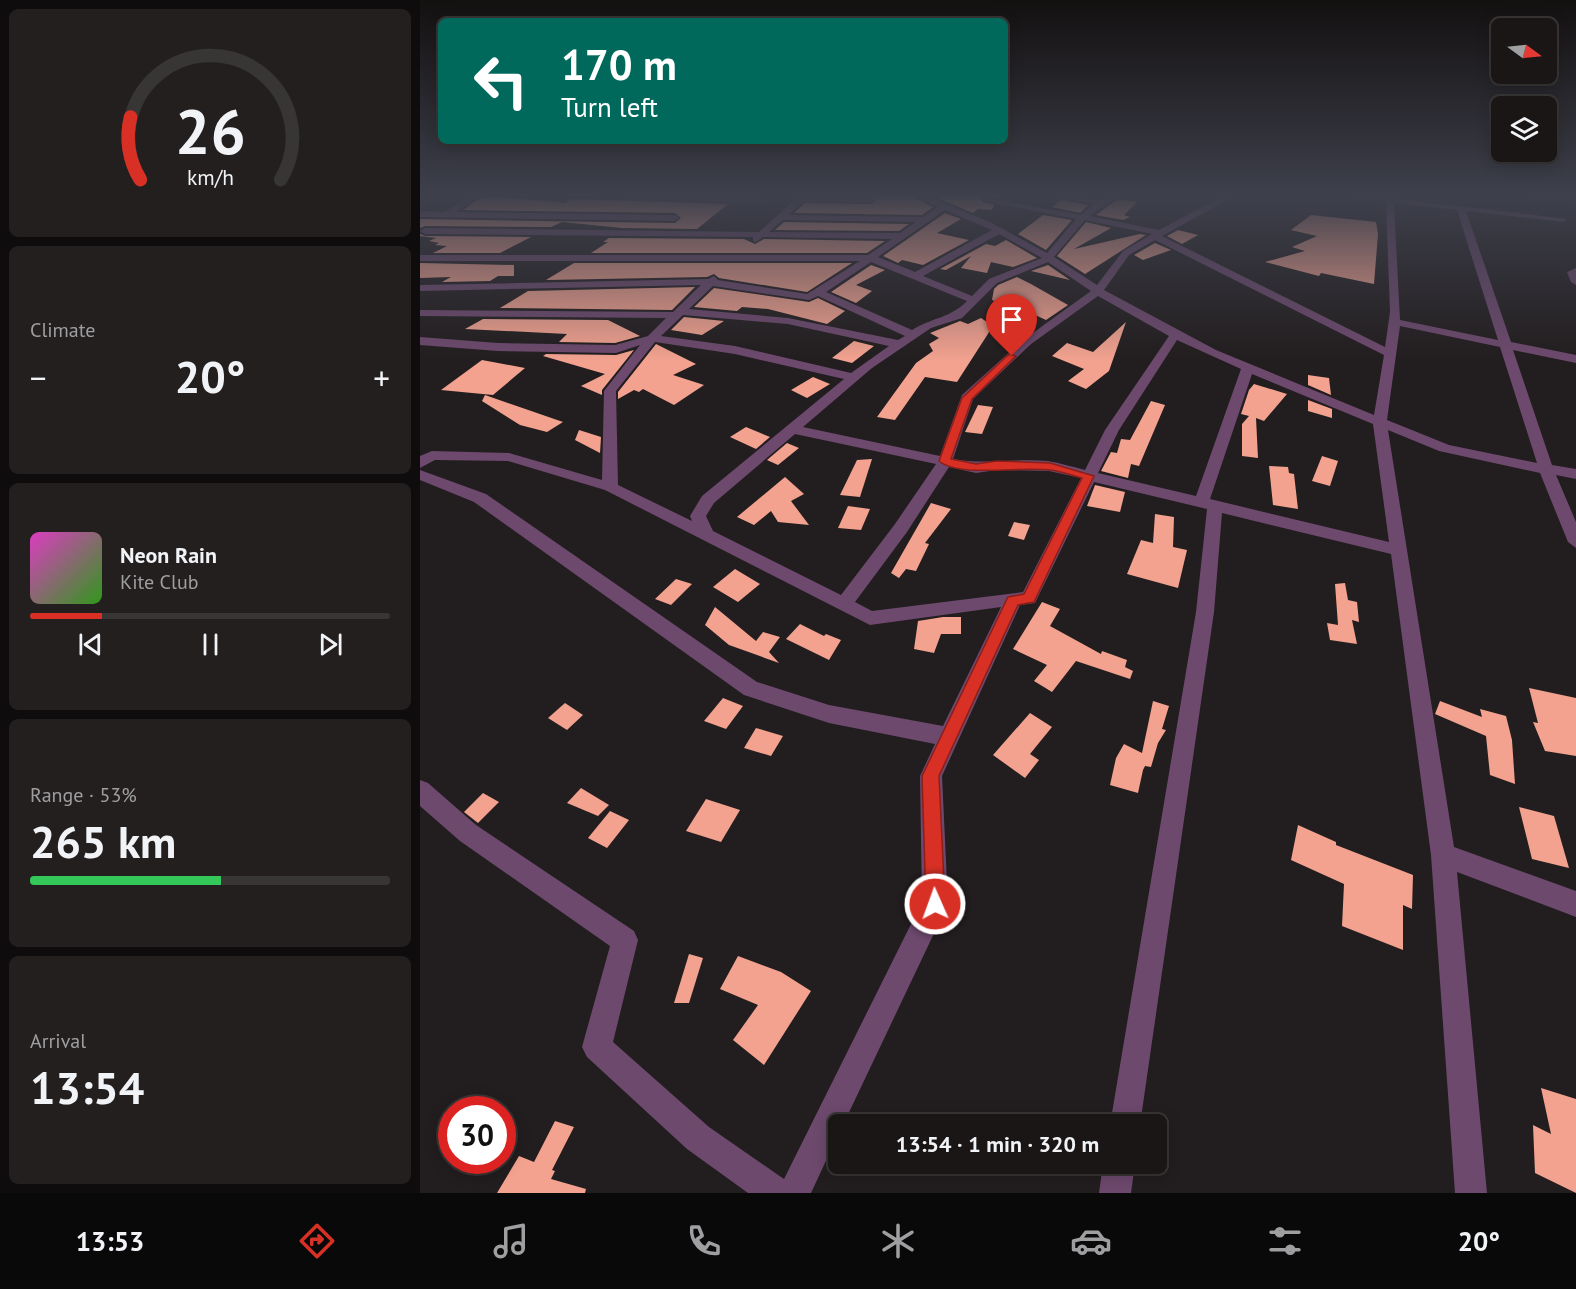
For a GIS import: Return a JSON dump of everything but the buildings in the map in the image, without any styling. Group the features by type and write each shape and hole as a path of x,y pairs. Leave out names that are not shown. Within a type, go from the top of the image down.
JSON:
{"street":[{"path":"727,266 745,250"},
{"path":"420,288 715,278 809,297 883,250"},
{"path":"915,276 963,250"},
{"path":"1035,250 1098,291 1175,335 1248,368 1465,454 1576,474"},
{"path":"707,535 698,516 708,500 854,378 927,326 958,316 993,281 1047,259 1055,250"},
{"path":"844,604 901,528 945,461 967,398 1027,342 1098,291 1126,253 1132,250"},
{"path":"1186,250 1390,354"},
{"path":"1392,250 1395,322 1380,422 1443,855 1471,1193"},
{"path":"1475,250 1546,469 1576,542"},
{"path":"420,258 871,258 974,300"},
{"path":"1576,271 1572,272 1576,282"},
{"path":"610,487 610,391 652,338 715,278"},
{"path":"818,292 913,335"},
{"path":"420,314 678,313 788,321 899,344"},
{"path":"1395,322 1576,359"},
{"path":"420,463 432,455 509,457 610,487 870,618 987,601 1013,601 1029,598 1112,430 1175,335"},
{"path":"420,341 498,347 616,349 652,338 735,350 854,378"},
{"path":"1127,1114 1205,612 1208,504 1248,368"},
{"path":"792,429 976,468 997,465 1050,466 1399,550"},
{"path":"420,475 480,498 751,689 829,714 949,736"},
{"path":"794,1193 935,904 931,776 1013,601"},
{"path":"420,791 468,833 625,940 597,1047 699,1138 776,1193"},
{"path":"1443,855 1576,904"},
{"path":"1115,1193 1118,1174"}],"route":[{"path":"935,904 931,776 1013,601 1029,598 1088,476 1050,466 1023,464 976,468 945,461 967,398 1012,356"}]}
